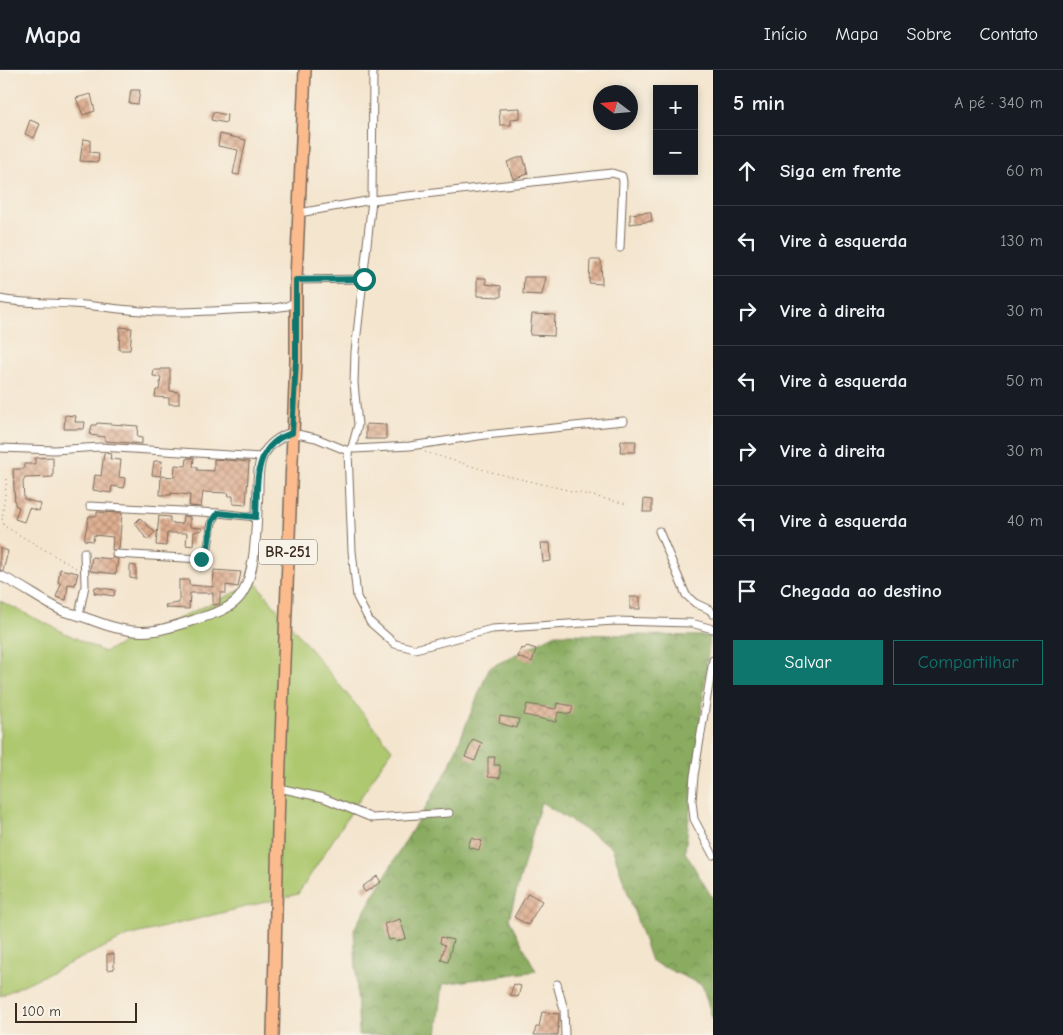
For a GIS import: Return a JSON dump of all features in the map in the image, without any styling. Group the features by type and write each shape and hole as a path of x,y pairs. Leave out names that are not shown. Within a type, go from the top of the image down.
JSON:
{"main road":[{"name":"BR-251","path":"273,1035 279,788 305,70"}],"street":[{"path":"373,70 372,200 355,352 354,383 358,425 350,449 352,551 358,598 370,622 395,644 415,648 492,629 615,621 691,623 713,630"},
{"path":"299,213 372,200 612,173 622,176 623,182 620,248"},
{"path":"296,280 364,279"},
{"path":"0,300 35,304 80,304 100,308 123,308 158,312 274,308 287,306 297,301"},
{"path":"0,576 14,582 64,612 79,615 119,629 154,632 217,612 240,598 246,587 250,572 256,537 258,481 262,457 270,444 279,437 292,433 354,449 410,446 485,435 624,421"},
{"path":"0,448 54,450 100,447 262,457"},
{"path":"90,506 256,517"},
{"path":"116,554 201,559 207,553 212,522 218,513"},
{"path":"659,531 686,595 694,603 710,610 713,614"},
{"path":"79,615 85,586 84,552"},
{"path":"713,660 694,776 692,801 694,819 713,855"},
{"path":"279,788 324,798 372,818 449,813"},
{"path":"557,984 564,1010 565,1035"}],"path":[{"path":"410,446 491,472 627,504"},
{"path":"7,479 6,503 2,518 4,526 79,570 84,575"}],"green space":[{"path":"256,583 392,749 298,894 128,936 0,996 0,601 104,652"},
{"path":"556,634 710,636 685,852 713,899 713,1020 702,985 651,961 612,847 541,802 509,919 536,971 443,984 437,1035 359,1035 354,929 449,767 489,668"}],"building":[{"path":"131,90 140,90 138,104 129,103"},
{"path":"91,94 95,111 83,115 76,98"},
{"path":"520,108 520,118 511,119 511,125 500,125 499,109"},
{"path":"213,112 227,115 226,123 211,120"},
{"path":"30,120 40,124 34,138 25,134"},
{"path":"220,134 246,140 239,175 233,174 238,150 218,146"},
{"path":"83,139 90,140 90,152 99,153 98,162 80,161"},
{"path":"523,156 528,174 513,179 507,162"},
{"path":"651,213 652,221 630,224 630,214"},
{"path":"590,260 601,260 602,284 589,283"},
{"path":"524,277 546,277 542,295 523,294"},
{"path":"477,278 486,278 486,284 501,286 501,297 477,296"},
{"path":"532,314 555,315 554,336 530,335"},
{"path":"120,327 132,328 130,350 119,350"},
{"path":"170,369 170,391 179,392 179,404 169,404 169,398 155,397 156,390 159,390 161,377 153,376 154,370"},
{"path":"65,415 76,416 75,422 85,422 84,429 64,429"},
{"path":"97,423 138,426 137,437 142,438 142,444 105,441 105,437 90,435 92,425"},
{"path":"366,424 386,425 386,439 366,439"},
{"path":"621,441 636,441 635,452 620,452"},
{"path":"104,453 111,454 110,459 121,460 119,477 125,478 124,488 112,486 111,493 93,490 95,475 101,476"},
{"path":"53,457 53,477 25,478 23,482 24,499 41,504 39,511 29,508 24,522 15,519 19,507 15,505 13,469 24,469 24,464 35,464 35,458"},
{"path":"187,458 194,458 193,467 197,467 197,470 214,471 214,459 249,462 246,505 233,504 233,496 228,496 229,493 203,492 201,507 189,506 190,495 171,493 171,495 160,495 161,476 174,477 175,465 186,466"},
{"path":"154,461 162,461 160,476 152,475"},
{"path":"644,499 652,500 652,512 643,512"},
{"path":"97,512 122,513 119,549 112,550 113,537 94,535 93,541 84,540 89,516 97,516"},
{"path":"159,516 170,517 170,523 182,524 183,516 190,517 190,527 202,528 202,530 194,532 193,546 186,545 187,533 167,533 166,546 156,545"},
{"path":"140,518 155,532 147,540 135,523"},
{"path":"541,543 550,543 551,561 543,562"},
{"path":"0,548 8,551 3,571 0,570"},
{"path":"92,557 112,559 112,557 118,559 116,574 90,571"},
{"path":"130,565 136,566 136,579 130,578"},
{"path":"60,569 78,573 75,585 68,584 66,600 56,597 61,584 58,582"},
{"path":"214,570 241,572 238,587 226,585 226,593 220,593 220,604 213,605 213,593 190,593 189,609 166,608 165,605 179,603 179,580 189,580 189,585 213,587"},
{"path":"95,587 115,590 114,596 94,593"},
{"path":"630,597 640,597 640,609 630,609"},
{"path":"527,646 536,649 532,662 518,657 521,648 524,649"},
{"path":"557,703 573,706 571,714 558,712 556,722 524,715 527,704 556,709"},
{"path":"500,716 519,719 517,728 499,723"},
{"path":"473,739 482,743 475,761 465,757"},
{"path":"488,757 495,757 494,765 500,765 500,778 488,777"},
{"path":"471,838 482,841 479,850 468,847"},
{"path":"377,876 381,882 365,892 362,887"},
{"path":"528,893 542,901 528,925 514,917"},
{"path":"400,919 406,938 396,942 395,939 389,940 384,924"},
{"path":"441,937 453,940 448,962 441,960 445,945 440,943"},
{"path":"107,954 114,954 114,969 107,970"},
{"path":"514,984 521,986 518,997 510,995"},
{"path":"542,1012 559,1014 558,1035 534,1035 536,1027 539,1027"}],"route":[{"path":"201,559 207,553 212,522 218,513 256,517 258,481 262,457 270,444 279,437 292,433 296,360 296,280 364,279"}]}
